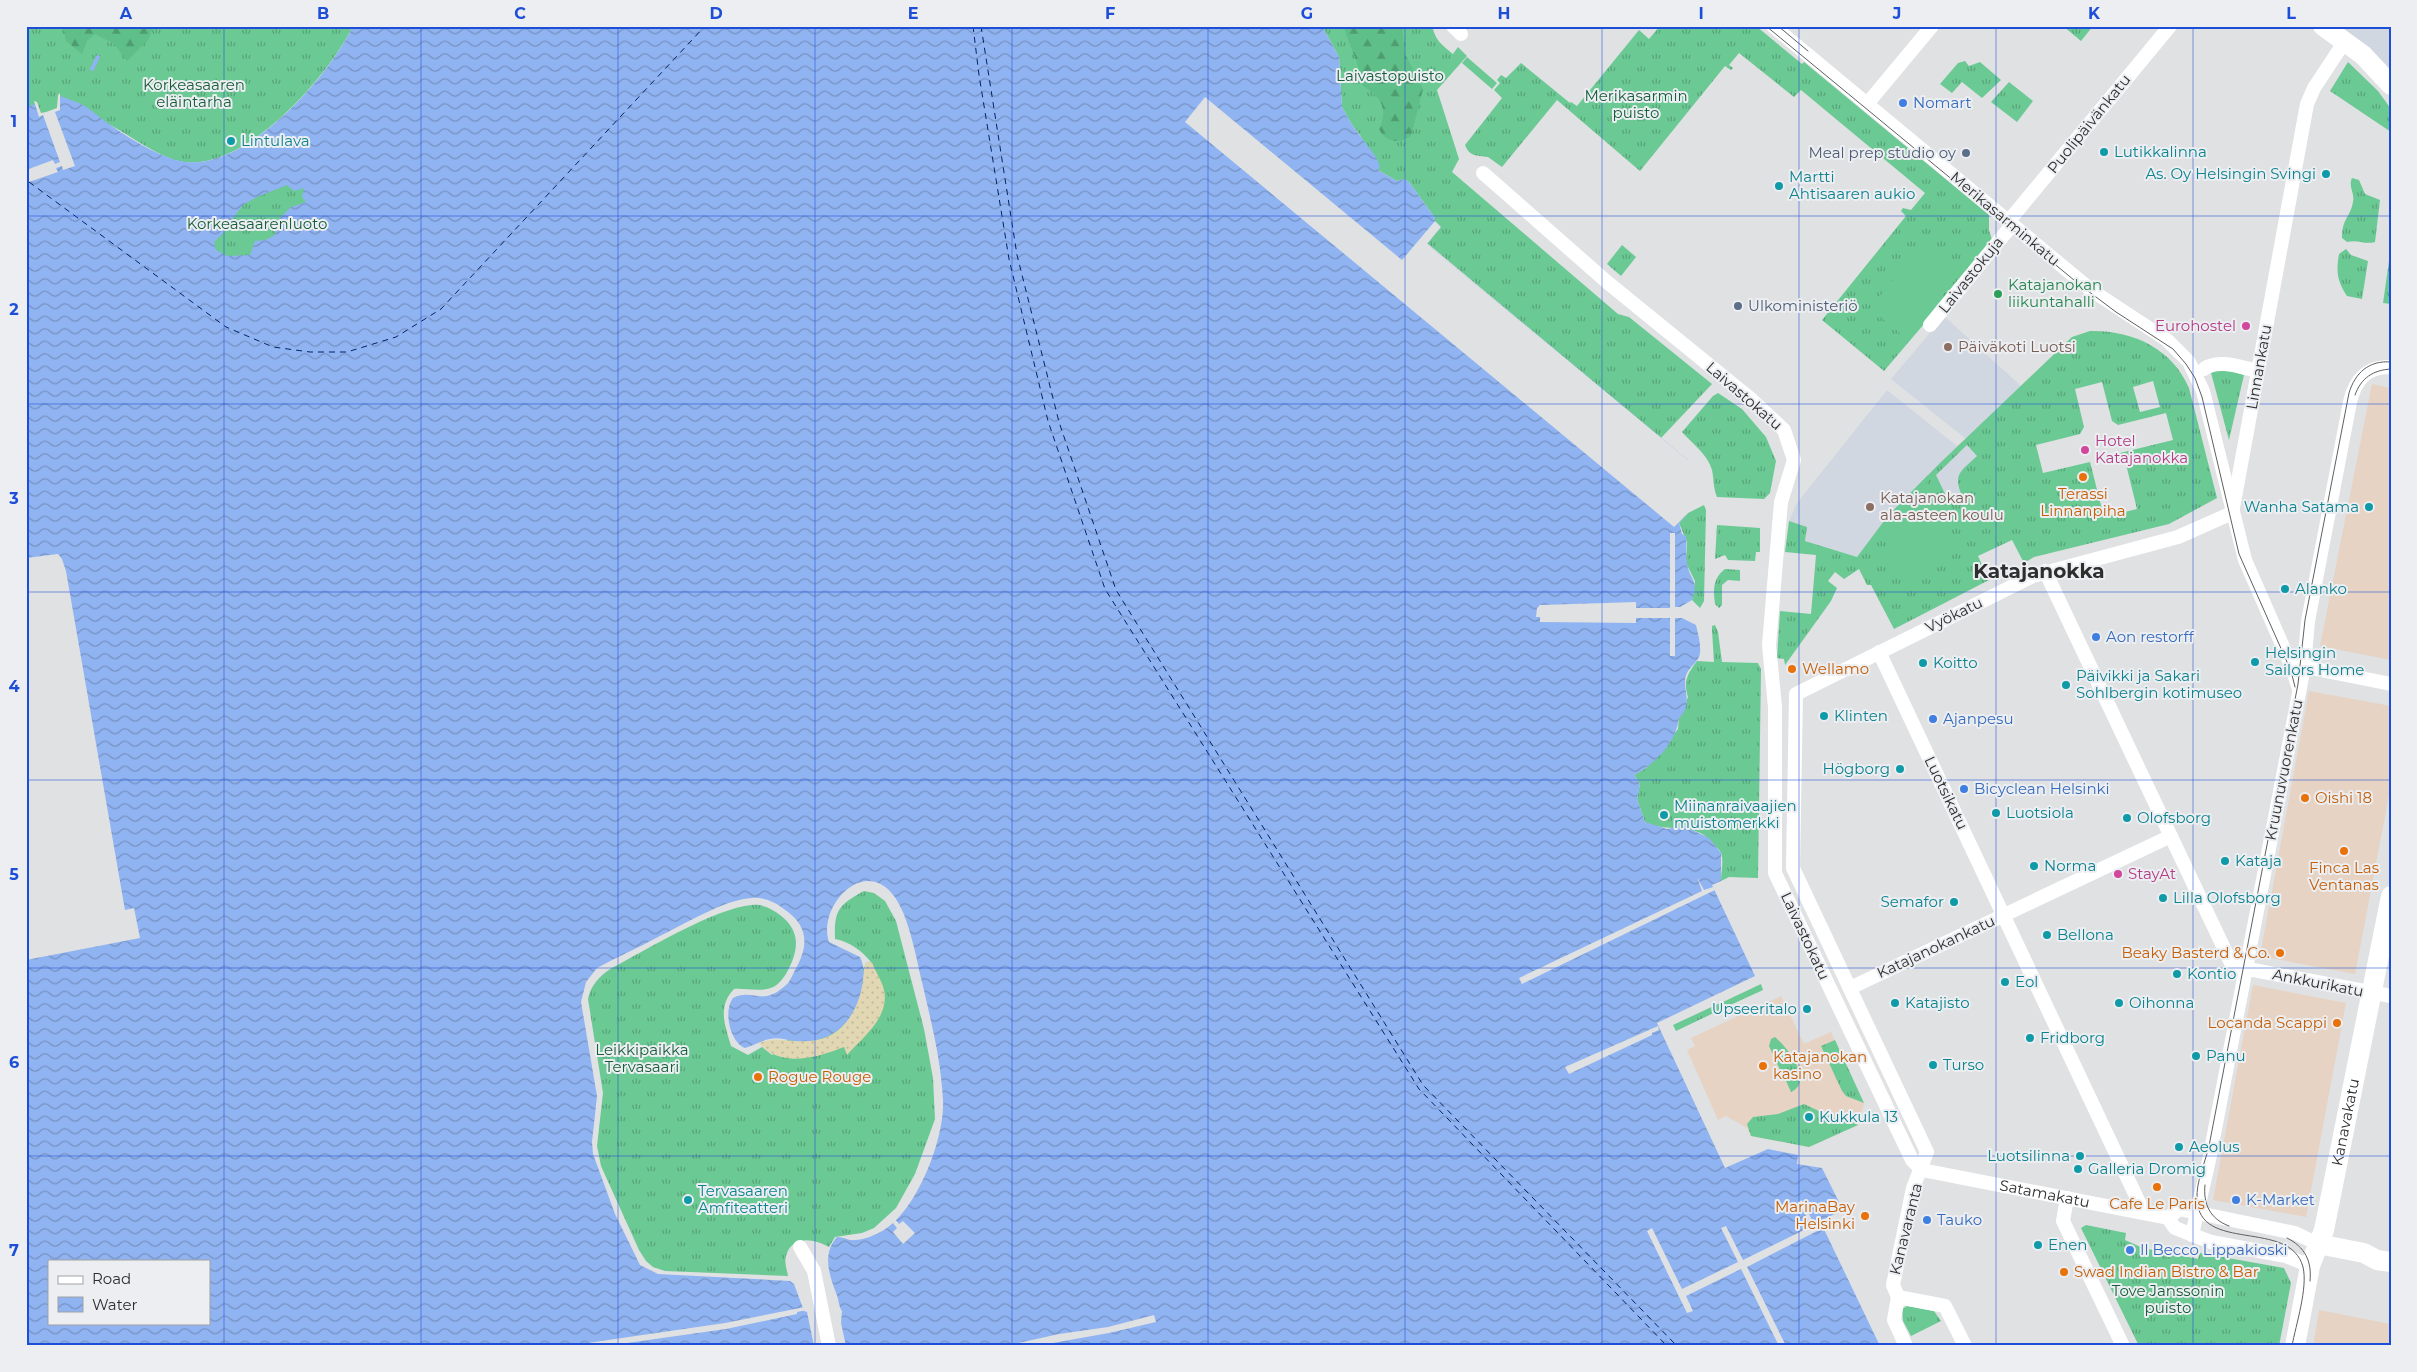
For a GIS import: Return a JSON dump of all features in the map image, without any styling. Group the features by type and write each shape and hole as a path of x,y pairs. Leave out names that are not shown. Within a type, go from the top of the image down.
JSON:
{"main road":[{"path":"2323,26 2363,55 2391,85"},
{"name":"Kanavakatu","path":"2294,1346 2310,1266 2324,1230 2382,995 2391,896"},
{"path":"2318,1244 2364,1253 2378,1260 2391,1262"},
{"path":"2364,1253 2380,1248 2391,1250"}],"street":[{"name":"Merikasarminkatu","path":"1773,26 2101,298 2167,340 2189,362 2205,398 2232,513"},
{"path":"1867,104 1932,26"},
{"name":"Puolipäivänkatu","path":"2010,223 2170,26"},
{"name":"Linnankatu","path":"2298,666 2245,560 2232,513 2308,104 2314,88 2345,41"},
{"name":"Laivastokatu","path":"1483,173 1607,282 1752,400 1784,430 1794,460 1780,502 1770,645 1776,707 1775,873 1912,1160 1922,1170 1927,1152 1792,868 1796,694"},
{"name":"Laivastokuja","path":"1930,325 2010,223"},
{"path":"2204,369 2218,364 2258,372"},
{"name":"Kruunuvuorenkatu","path":"2192,1235 2209,1160 2299,692 2298,666 2350,402 2359,379 2370,370 2391,367"},
{"name":"Vyökatu","path":"1796,694 2045,571 2178,537 2232,513"},
{"path":"2045,571 2226,954 2234,966 2246,969"},
{"name":"Luotsikatu","path":"1879,652 2144,1212"},
{"path":"2298,666 2391,684"},
{"name":"Katajanokankatu","path":"1850,988 2171,836"},
{"name":"Ankkurikatu","path":"2246,969 2382,995"},
{"name":"Satamakatu","path":"1922,1170 2144,1212 2168,1218 2175,1228 2211,1242 2286,1256 2310,1266"},
{"name":"Kanavaranta","path":"1906,1346 1894,1320 1898,1297 1892,1285 1913,1188 1922,1170"},
{"path":"2067,1198 2063,1221 2123,1346"},
{"path":"2168,1218 2179,1209 2295,1233 2318,1244"},
{"path":"800,1247 814,1271 829,1346"},
{"path":"1898,1297 1945,1306 1965,1346"}],"shaded area":[{"path":"2332,26 2391,26 2391,74"},
{"name":"Päiväkoti Luotsi","path":"1944,316 2021,386 1966,439 1891,379"},
{"name":"Wanha Satama","path":"2372,384 2391,388 2391,660 2320,646"},
{"name":"Katajanokan ala-asteen koulu","path":"1887,390 1957,446 1963,441 1978,455 1970,590 1894,629 1857,557 1805,541 1807,527 1789,521 1797,503"},
{"path":"2309,691 2391,706 2391,785 2355,974 2260,956"},
{"path":"2253,985 2346,1003 2306,1217 2213,1200"},
{"path":"1781,996 1804,1044 1831,1032 1864,1103 1858,1125 1809,1147 1751,1136 1747,1128 1726,1116 1718,1120 1687,1050 1695,1046 1691,1038"},
{"path":"2319,1310 2391,1324 2391,1346 2313,1346"}],"green space":[{"name":"Korkeasaaren eläintarha","path":"26,26 353,26 324,71 303,96 253,140 226,155 200,162 175,160 151,149 106,123 58,105 26,183"},
{"path":"63,26 154,26 148,40 127,61 114,44 95,34 87,41 82,54 66,41"},
{"name":"Laivastopuisto","path":"1322,26 1432,26 1437,39 1445,48 1453,54 1458,47 1467,56 1437,90 1459,159 1452,172 1618,314 1629,317 1712,384 1661,438 1427,243 1435,218 1409,182 1404,179 1397,181 1378,170 1360,135 1342,107 1339,57"},
{"path":"1343,26 1402,26 1405,54 1423,89 1411,136 1406,139 1393,141 1385,137 1379,129 1383,116 1382,104 1374,94 1363,86 1357,63"},
{"name":"Merikasarmin puisto","path":"1660,26 1756,26 1802,64 1804,62 1989,215 1989,230 1993,243 1884,371 1822,320 1906,216 1901,211 1903,208 1911,210 1925,193 1801,90 1794,97 1739,53 1729,65 1733,68 1731,70 1725,66 1640,171 1557,100 1502,167 1488,157 1474,155 1467,149 1465,145 1502,98 1494,90 1500,83 1497,80 1501,75 1506,78 1521,63 1570,103 1577,106 1639,30 1649,39"},
{"path":"2063,26 2093,26 2081,41"},
{"path":"1467,57 1497,83 1492,89 1462,63"},
{"path":"1965,61 1969,66 1980,62 2001,80 1982,98 1962,82 1952,93 1940,84 1958,63"},
{"path":"2348,62 2378,91 2391,109 2391,132 2330,91"},
{"path":"2009,82 2033,101 2017,122 1991,102"},
{"path":"2352,178 2359,180 2365,194 2380,200 2375,242 2347,242 2342,238 2343,226 2353,202"},
{"name":"Korkeasaarenluoto","path":"344,182 233,293 187,222 213,184"},
{"path":"1622,245 1636,257 1621,276 1607,264"},
{"path":"1921,246 1958,276 1907,339 1870,308"},
{"path":"2346,249 2351,255 2368,261 2362,299 2347,296 2339,281 2339,254"},
{"path":"2389,261 2391,261 2391,304 2383,303"},
{"path":"2090,331 2121,334 2149,344 2172,362 2182,374 2189,388 2217,498 2169,524 2034,557 2024,563 2012,540 1978,556 1989,580 1894,629 1871,585 1867,585 1859,569 1844,579 1835,572 1828,581 1837,588 1831,601 1785,665 1784,659 1777,658 1780,611 1811,614 1816,555 1785,552 1789,521 1807,527 1805,541 1857,557 1887,517 1940,463 2072,337","holes":["2153,381 2160,407 2140,412 2133,387","2102,382 2112,421 2118,425 2166,413 2173,440 2112,455 2114,463 2125,460 2137,509 2104,517 2090,462 2043,473 2036,445 2080,434 2084,427 2075,389","1967,445 1977,456 1962,470 1958,478 1963,498 1950,504 1936,475"]},
{"path":"2221,368 2244,375 2229,440 2210,369"},
{"path":"1718,393 1742,409 1766,437 1776,461 1770,493 1764,499 1717,497 1710,465 1703,454 1682,432 1713,396"},
{"path":"1928,475 1926,486 1957,546 1950,553 1905,576 1883,555 1887,541 1887,517"},
{"path":"1704,505 1706,510 1704,601 1700,608 1692,600 1695,581 1686,563 1687,542 1679,523 1688,513"},
{"path":"1717,525 1760,528 1760,552 1756,552 1755,561 1728,560 1725,555 1715,559"},
{"path":"1725,569 1740,570 1740,581 1728,580 1722,585 1722,605 1719,608 1715,604 1715,585 1718,576"},
{"path":"1715,625 1718,632 1722,662 1758,663 1761,669 1758,878 1729,877 1721,881 1722,856 1719,849 1698,832 1663,827 1645,822 1637,799 1640,784 1634,775 1646,768 1678,729 1679,718 1688,697 1686,682 1691,669 1697,661 1714,662 1712,626"},
{"name":"Leikkipaikka Tervasaari","path":"864,891 874,893 885,901 896,921 924,1029 933,1078 935,1119 915,1174 896,1208 874,1228 862,1233 835,1237 829,1247 817,1242 804,1240 793,1244 785,1258 788,1276 665,1271 653,1267 646,1261 639,1250 601,1166 597,1146 603,1093 588,999 593,985 610,969 700,922 737,908 752,905 767,907 787,921 795,934 796,949 791,964 782,980 771,988 760,990 734,989 726,1003 724,1016 731,1046 748,1055 762,1047 772,1055 860,968 864,968 866,963 871,962 855,947 835,939 835,922 839,910 848,900"},
{"path":"1761,984 1763,990 1726,1007 1723,1002"},
{"path":"1720,1003 1722,1009 1676,1031 1673,1025"},
{"path":"1775,1037 1792,1056 1799,1073 1800,1080 1797,1087 1791,1092 1786,1081 1788,1077 1785,1073 1781,1072 1769,1046 1771,1039"},
{"path":"1835,1040 1864,1103 1846,1096 1842,1091 1821,1046"},
{"path":"1804,1104 1842,1122 1844,1118 1858,1125 1809,1147 1751,1136 1747,1124 1753,1117 1778,1114"},
{"name":"Tove Janssonin puisto","path":"2086,1225 2126,1233 2125,1240 2143,1248 2198,1259 2200,1253 2284,1268 2291,1283 2279,1346 2139,1346 2081,1228"},
{"path":"1907,1306 1934,1311 1941,1321 1911,1336 1903,1321 1902,1309"}],"sand":[{"path":"872,962 884,990 885,1000 883,1009 874,1026 847,1055 844,1047 812,1057 789,1058 778,1056 768,1051 759,1043 775,1040 814,1040 833,1034 841,1028 852,1011 861,989 866,963"}],"water":[{"path":"353,26 1322,26 1339,57 1342,107 1352,125 1376,157 1380,166 1378,170 1397,181 1404,179 1409,182 1441,227 1427,244 1688,460 1688,513 1679,523 1682,534 1686,536 1686,560 1695,587 1692,600 1680,607 1682,607 1682,618 1696,625 1700,653 1685,678 1686,707 1679,718 1674,736 1657,759 1634,775 1640,784 1637,799 1645,822 1667,829 1684,826 1709,838 1721,853 1721,881 1712,885 1755,976 1657,1023 1725,1168 1768,1149 1798,1155 1797,1164 1822,1168 1843,1210 1820,1221 1880,1346 846,1346 841,1323 842,1311 828,1264 832,1244 837,1237 858,1240 884,1230 907,1207 927,1172 934,1153 939,1134 943,1100 938,1055 908,925 894,896 882,885 869,881 857,884 845,891 836,902 830,915 827,929 829,942 860,957 863,966 863,976 860,995 850,1017 836,1032 827,1036 817,1040 806,1041 773,1038 745,1048 740,1045 732,1033 728,1018 733,998 740,995 763,996 777,992 790,981 803,953 804,937 798,922 781,906 761,898 741,899 717,908 597,968 586,982 581,1002 597,1096 592,1142 593,1154 615,1214 640,1265 658,1274 790,1281 794,1284 804,1311 807,1312 814,1346 26,1346 26,960 140,938 134,908 125,910 66,571 58,554 26,558 26,107 35,104 39,116 60,110 60,96 85,106 124,134 159,154 176,160 201,162 227,154 254,139 303,96 324,71","holes":["287,185 294,191 304,188 302,197 306,202 291,207 276,222 275,235 265,240 255,241 250,255 227,256 216,250 214,242 225,231 243,205"]}],"pier":[{"path":"60,93 60,110 55,112 75,166 63,170 62,166 56,168 58,172 26,183 26,170 53,160 55,164 60,162 43,115 39,117 34,101 37,102 41,113 46,112 57,108 58,95"},
{"path":"1205,97 1402,260 1435,221 1441,227 1427,244 1688,460 1688,513 1674,527 1185,122"},
{"path":"1670,533 1675,533 1675,607 1682,607 1682,618 1675,618 1675,656 1670,656 1670,618 1636,618 1636,623 1540,622 1540,617 1536,617 1537,608 1540,605 1636,602 1636,608 1670,608"},
{"path":"1697,877 1704,890 1713,887 1715,890 1522,984 1519,978 1702,891"},
{"path":"1658,1026 1659,1030 1652,1033 1652,1035 1569,1074 1565,1067"},
{"path":"1802,1200 1815,1226 1813,1228 1821,1225 1823,1228 1747,1267 1786,1346 1779,1346 1741,1269 1686,1296 1693,1311 1687,1313 1647,1231 1652,1228 1682,1289 1738,1262 1721,1228 1726,1226 1743,1260 1812,1226 1798,1202"},
{"path":"895,1219 899,1224 903,1221 915,1233 903,1244 893,1232 897,1228 892,1222"},
{"path":"805,1307 807,1310 797,1312 797,1314 726,1329 606,1346 567,1346 725,1323"},
{"path":"1154,1315 1156,1322 1109,1333 1036,1346 1005,1346 1059,1334 1108,1327"}],"waterway":[{"path":"92,69 98,57"}],"ferry route":[{"path":"29,182 226,327 273,347 310,352 347,352 396,337 441,309 705,26"},
{"path":"973,26 979,75 1009,259 1048,421 1105,589 1419,1089 1667,1346"},
{"path":"981,26 1017,255 1059,422 1116,590 1423,1085 1677,1346"}],"tram line":[{"path":"1766,26 2080,285 2116,312 2173,349 2186,364 2195,378 2202,397 2239,554 2291,671 2295,687"},
{"path":"1778,26 1808,51"},
{"path":"2292,1346 2304,1285 2303,1267 2295,1252 2281,1243 2228,1232 2213,1226 2202,1216 2197,1193 2199,1179 2209,1146 2298,684 2305,620 2349,393 2355,379 2364,369 2376,363 2391,362"},
{"path":"2355,395 2368,376 2379,371 2391,369"},
{"path":"2205,1185 2205,1198 2209,1210 2217,1219 2229,1226"},
{"path":"2287,1238 2303,1250 2306,1255 2310,1267 2310,1281"}],"place":[{"name":"Nomart","path":"1903,103"},
{"name":"Lintulava","path":"231,141"},
{"name":"Lutikkalinna","path":"2104,152"},
{"name":"Meal prep studio oy","path":"1966,153"},
{"name":"As. Oy Helsingin Svingi","path":"2326,174"},
{"name":"Martti Ahtisaaren aukio","path":"1779,186"},
{"name":"Katajanokan liikuntahalli","path":"1998,294"},
{"name":"Ulkoministeriö","path":"1738,306"},
{"name":"Eurohostel","path":"2246,326"},
{"name":"Päiväkoti Luotsi","path":"1948,347"},
{"name":"Hotel Katajanokka","path":"2085,450"},
{"name":"Terassi Linnanpiha","path":"2083,477"},
{"name":"Katajanokan ala-asteen koulu","path":"1870,507"},
{"name":"Wanha Satama","path":"2369,507"},
{"name":"Alanko","path":"2285,589"},
{"name":"Aon restorff","path":"2096,637"},
{"name":"Helsingin Sailors Home","path":"2255,662"},
{"name":"Koitto","path":"1923,663"},
{"name":"Wellamo","path":"1792,669"},
{"name":"Päivikki ja Sakari Sohlbergin kotimuseo","path":"2066,685"},
{"name":"Klinten","path":"1824,716"},
{"name":"Ajanpesu","path":"1933,719"},
{"name":"Högborg","path":"1900,769"},
{"name":"Bicyclean Helsinki","path":"1964,789"},
{"name":"Oishi 18","path":"2305,798"},
{"name":"Luotsiola","path":"1996,813"},
{"name":"Miinanraivaajien muistomerkki","path":"1664,815"},
{"name":"Olofsborg","path":"2127,818"},
{"name":"Finca Las Ventanas","path":"2344,851"},
{"name":"Kataja","path":"2225,861"},
{"name":"Norma","path":"2034,866"},
{"name":"StayAt","path":"2118,874"},
{"name":"Lilla Olofsborg","path":"2163,898"},
{"name":"Semafor","path":"1954,902"},
{"name":"Bellona","path":"2047,935"},
{"name":"Beaky Basterd & Co.","path":"2280,953"},
{"name":"Kontio","path":"2177,974"},
{"name":"Eol","path":"2005,982"},
{"name":"Katajisto","path":"1895,1003"},
{"name":"Oihonna","path":"2119,1003"},
{"name":"Upseeritalo","path":"1807,1009"},
{"name":"Locanda Scappi","path":"2337,1023"},
{"name":"Fridborg","path":"2030,1038"},
{"name":"Panu","path":"2196,1056"},
{"name":"Turso","path":"1933,1065"},
{"name":"Katajanokan kasino","path":"1763,1066"},
{"name":"Rogue Rouge","path":"758,1077"},
{"name":"Kukkula 13","path":"1809,1117"},
{"name":"Aeolus","path":"2179,1147"},
{"name":"Luotsilinna","path":"2080,1156"},
{"name":"Galleria Dromig","path":"2078,1169"},
{"name":"Cafe Le Paris","path":"2157,1187"},
{"name":"Tervasaaren Amfiteatteri","path":"688,1200"},
{"name":"K-Market","path":"2236,1200"},
{"name":"MarinaBay Helsinki","path":"1865,1216"},
{"name":"Tauko","path":"1927,1220"},
{"name":"Enen","path":"2038,1245"},
{"name":"Il Becco Lippakioski","path":"2130,1250"},
{"name":"Swad Indian Bistro & Bar","path":"2064,1272"}],"district":[{"name":"Katajanokka","path":"2039,571"}]}
